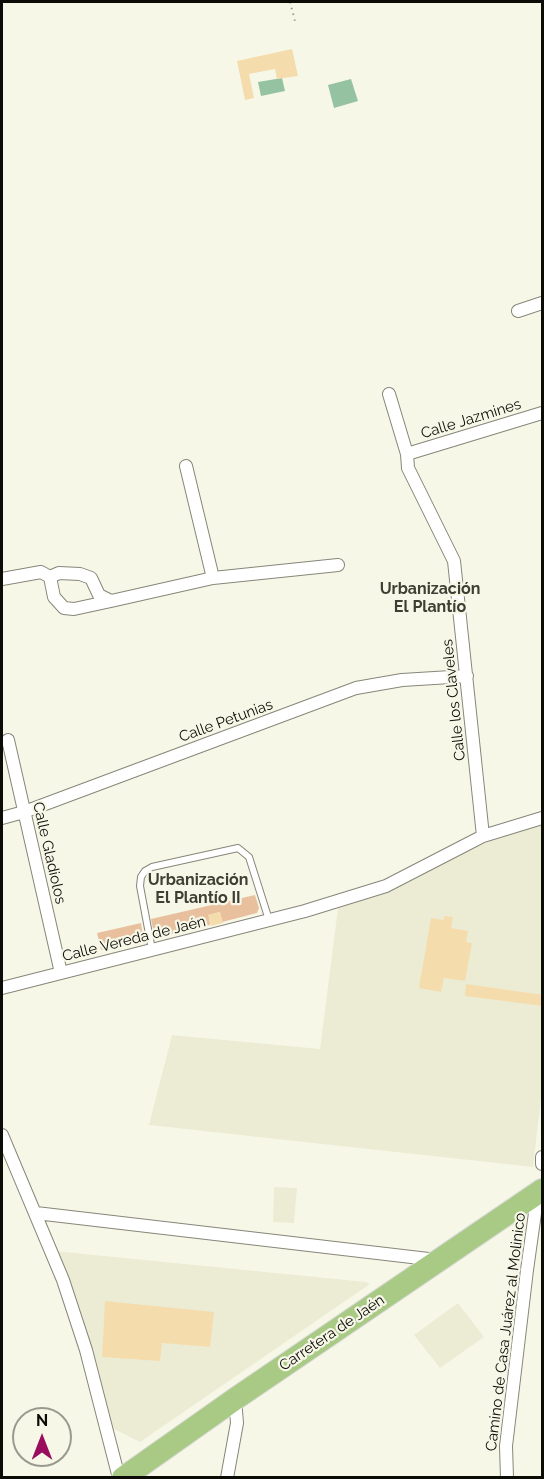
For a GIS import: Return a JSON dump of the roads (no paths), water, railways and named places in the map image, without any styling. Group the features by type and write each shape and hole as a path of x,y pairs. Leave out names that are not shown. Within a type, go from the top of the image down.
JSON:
{"highway":[{"name":"Carretera de Jaén","path":"121,1478 543,1191"}],"street":[{"path":"518,311 543,303"},
{"name":"Calle los Claveles","path":"389,394 407,454 408,468 454,561 483,836"},
{"name":"Calle Jazmines","path":"407,454 543,413"},
{"path":"186,466 213,578"},
{"path":"2,579 41,572 50,577 54,597 64,608 74,609 213,578 338,565"},
{"path":"50,577 59,573 69,573 91,578 99,595 111,601"},
{"name":"Calle Petunias","path":"2,818 24,812 356,688 402,680 467,676"},
{"name":"Calle Gladiolos","path":"8,740 61,973"},
{"name":"Calle Vereda de Jaén","path":"2,988 305,912 386,886 483,836 543,818"},
{"path":"2,1135 63,1280 86,1350 121,1478"},
{"path":"543,1157 543,1164"},
{"name":"Camino de Casa Juárez al Molinico","path":"507,1478 506,1446 526,1279 536,1206 543,1191"},
{"path":"36,1214 440,1260"},
{"path":"227,1478 237,1423 235,1399"}],"lane":[{"path":"152,950 140,886 141,877 152,867 238,848 249,857 269,920"}],"district":[{"name":"Urbanización El Plantío","path":"430,598"},
{"name":"Urbanización El Plantío II","path":"198,889"}]}
